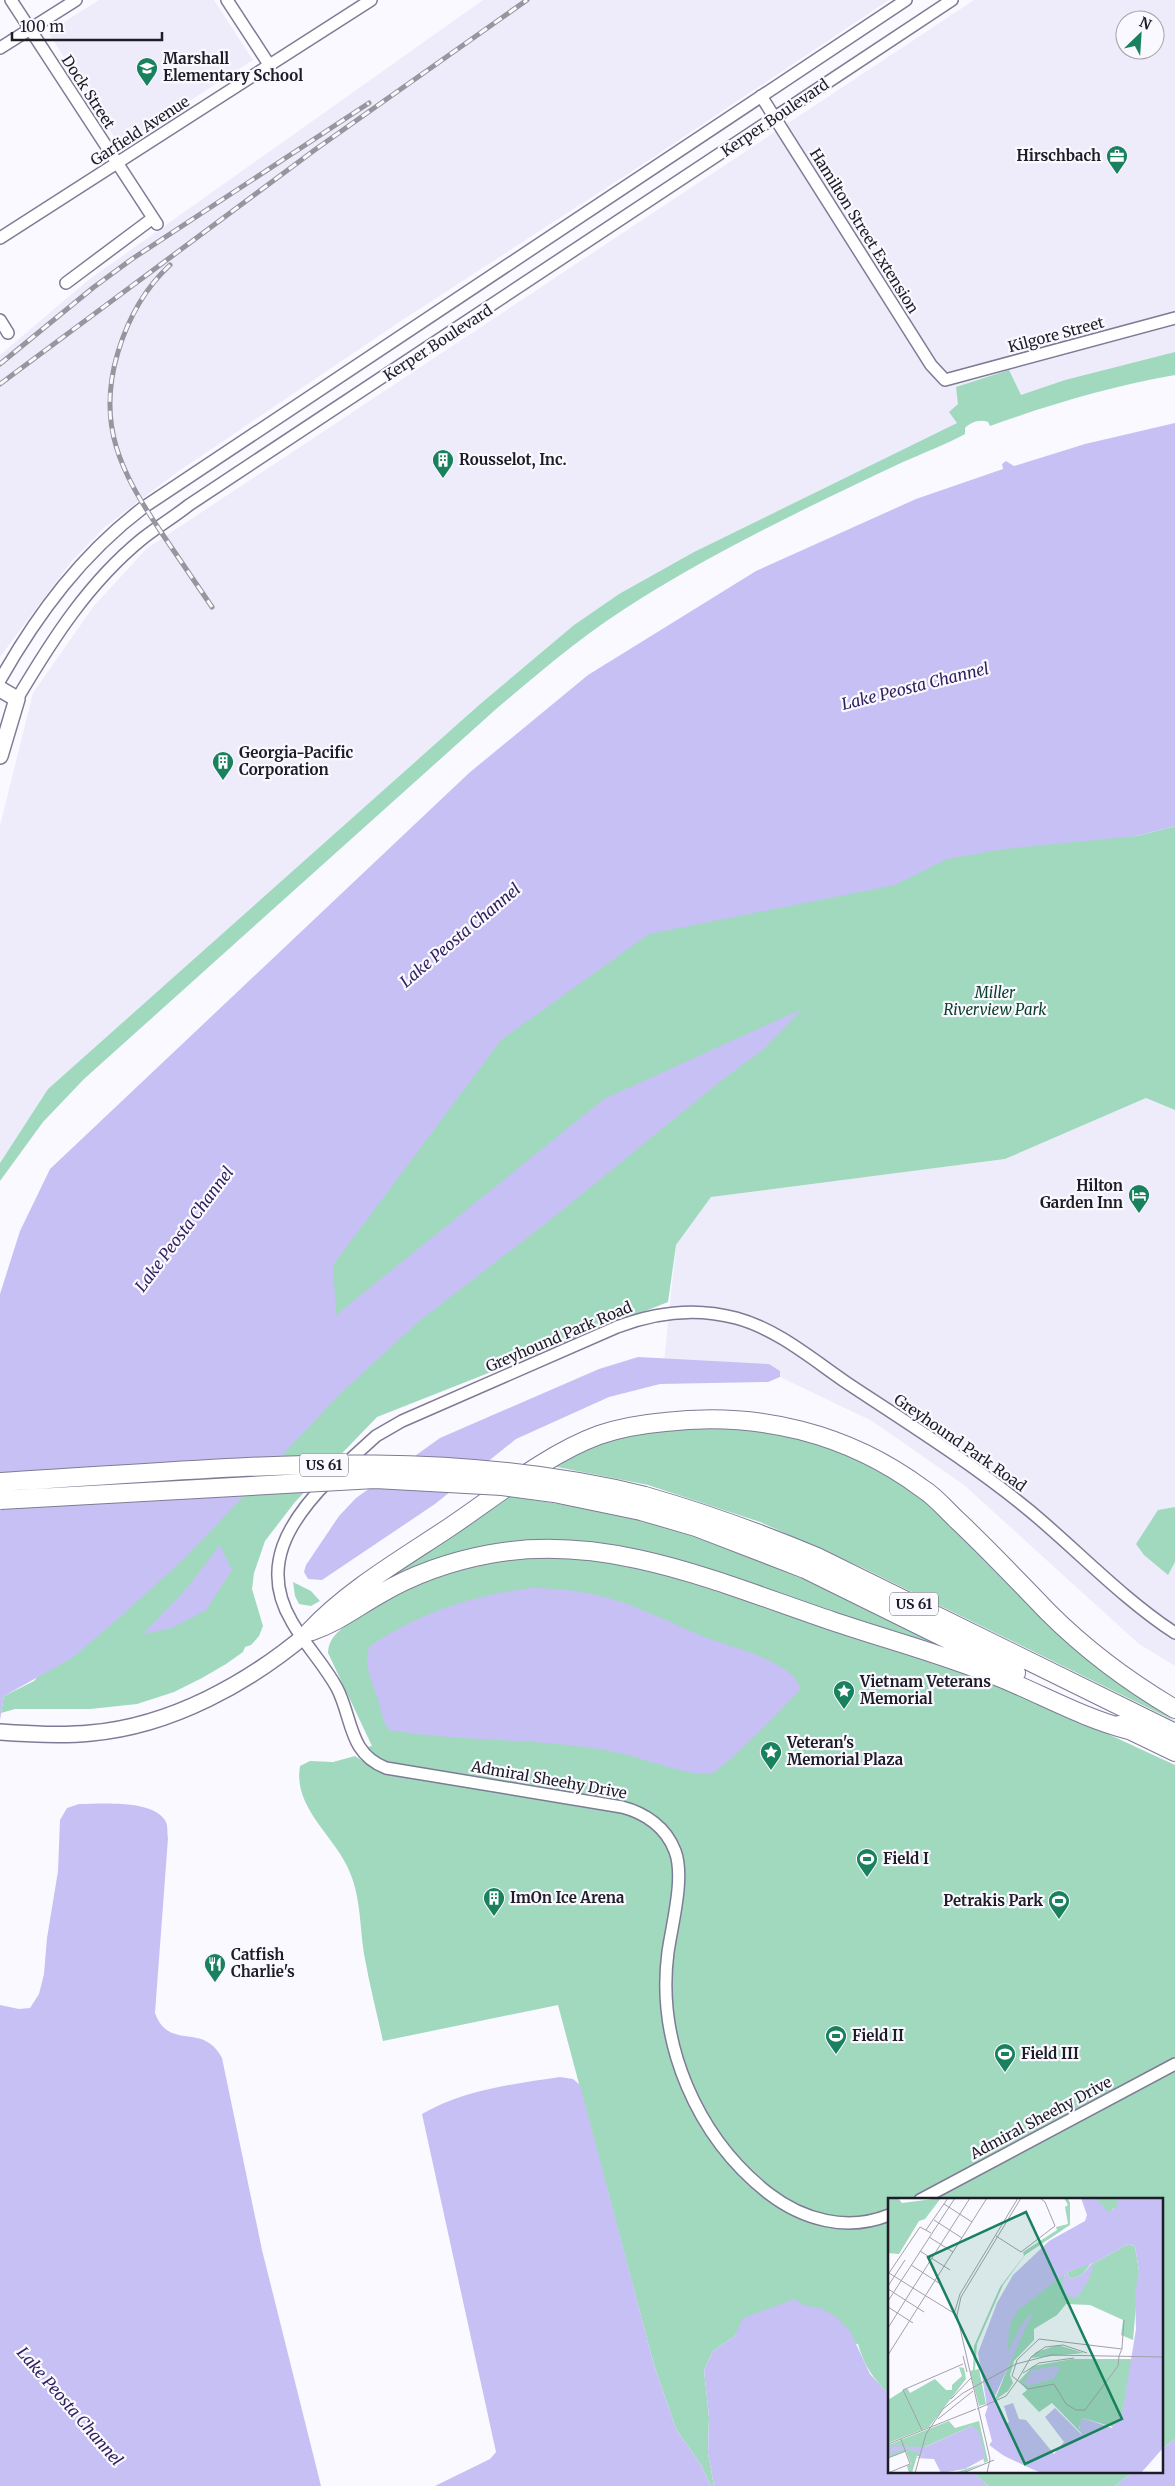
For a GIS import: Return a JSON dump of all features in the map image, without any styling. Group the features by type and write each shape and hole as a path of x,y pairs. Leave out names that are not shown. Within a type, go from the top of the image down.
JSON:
{"highway":[{"path":"306,1635 326,1614 380,1575 554,1457 599,1435 648,1424 694,1418 740,1419 815,1433 889,1466 918,1485 982,1543 1050,1614 1090,1650 1123,1676 1175,1709"},
{"name":"US 61","path":"0,1482 380,1463 508,1470 602,1485 696,1526 805,1569 1175,1752"},
{"name":"US 61","path":"0,1500 375,1479 502,1486 643,1503 700,1512 757,1532 817,1557 1175,1733"},
{"path":"306,1635 333,1624 409,1579 465,1560 512,1550 535,1548 606,1552 634,1557 700,1577 955,1661 1016,1684 1097,1722 1129,1730"}],"main road":[{"path":"0,689 17,699"},
{"name":"Kerper Boulevard","path":"0,756 17,699"},
{"path":"0,1732 92,1733 130,1727 186,1709 225,1691 306,1635"}],"street":[{"name":"Dock Street","path":"10,0 155,222 66,283"},
{"path":"0,48 76,0"},
{"path":"227,0 270,66"},
{"name":"Garfield Avenue","path":"0,238 371,0"},
{"name":"Kerper Boulevard","path":"0,680 29,631 62,586 107,537 130,518 273,419 906,0"},
{"name":"Kerper Boulevard","path":"17,699 51,643 76,607 100,579 142,539 189,505 952,0"},
{"name":"Hamilton Street Extension","path":"761,96 931,365 945,380"},
{"name":"Kilgore Street","path":"945,380 1175,318"},
{"path":"0,320 8,333"},
{"name":"Greyhound Park Road","path":"306,1635 286,1612 279,1590 279,1563 285,1539 293,1523 317,1492 376,1436 435,1405 618,1327 642,1318 678,1312 716,1314 737,1319 755,1325 797,1348 974,1468 1029,1510 1175,1633"},
{"name":"Admiral Sheehy Drive","path":"306,1635 336,1686 347,1711 356,1744 374,1762 392,1769 622,1807 636,1811 657,1824 671,1843 678,1861 678,1885 666,1962 670,2028 686,2085 701,2115 715,2137 742,2170 773,2197 791,2208 820,2220 846,2224 863,2223 888,2215"},
{"name":"Admiral Sheehy Drive","path":"924,2198 1175,2064"}],"shaded area":[{"name":"Marshall Elementary School","path":"99,0 214,0 253,60 120,146 48,32"},
{"path":"483,0 889,0 649,160 401,321 176,473 105,527 71,562 0,657 0,355 87,281"},
{"path":"974,0 1175,0 1175,362 957,423 694,552 619,594 574,625 479,705 48,1089 0,1163 0,826 33,693 93,607 146,549"},
{"path":"1146,1098 1175,1110 1175,1666 1139,1644 964,1485 872,1421 780,1377 663,1372 676,1245 711,1197 1005,1159"}],"green space":[{"path":"1175,352 1175,375 1082,396 990,426 985,421 970,424 965,428 965,434 803,510 736,544 671,580 602,624 495,710 84,1079 43,1122 0,1181 0,1163 48,1089 479,705 574,625 619,594 694,552 957,423 949,412 958,404 956,387 1009,370 1021,395 1065,380"},
{"name":"Miller Riverview Park","path":"1175,826 1175,1110 1146,1098 1005,1159 711,1197 676,1245 668,1302 377,1417 295,1502 265,1541 254,1573 252,1589 263,1626 259,1636 251,1645 245,1647 243,1652 202,1678 174,1692 137,1704 90,1709 15,1709 1,1713 4,1696 34,1681 294,1364 360,1152 599,935 951,839 1137,836"},
{"path":"681,1425 789,1431 874,1465 917,1492 1131,1691 1175,1721 863,1568 760,1522 648,1485 552,1466 592,1446 628,1434"},
{"path":"505,1496 579,1507 628,1517 701,1537 816,1585 929,1640 928,1643 644,1552 593,1543 545,1541 493,1545 373,1587"},
{"path":"1175,1507 1175,1562 1168,1575 1144,1555 1136,1544 1158,1510"},
{"path":"539,1556 615,1559 951,1666 1043,1704 1175,1765 1175,2439 1162,2449 1162,2198 888,2198 888,2393 870,2371 863,2359 858,2344 740,2327 735,2336 713,2351 704,2370 709,2417 708,2453 714,2486 711,2486 701,2465 676,2429 654,2365 558,2005 383,2041 367,1969 358,1900 352,1877 340,1854 308,1807 302,1794 299,1780 300,1766 310,1761 333,1762 355,1756 373,1768 373,1752 367,1747 372,1746 328,1653 329,1647 341,1629 376,1605 398,1593 443,1575 514,1559"},
{"path":"293,1582 311,1591 320,1601 311,1606 299,1604 295,1596"},
{"path":"975,2474 1130,2474 1115,2486 988,2486"}],"water":[{"name":"Lake Peosta Channel","path":"1175,423 1175,826 1137,836 1004,849 947,859 895,885 649,934 501,1040 333,1265 336,1315 604,1099 802,1009 765,1048 722,1080 549,1221 418,1322 340,1394 184,1559 120,1617 72,1658 4,1696 0,1720 0,1294 20,1231 50,1169 469,773 588,675 756,571 916,499 1003,469 1002,464 1006,461 1014,466 1085,444"},
{"path":"638,1357 769,1364 780,1371 780,1377 768,1382 660,1384 609,1397 516,1439 435,1504 322,1580 308,1579 304,1572 306,1565 339,1516 356,1498 440,1438 599,1369"},
{"path":"220,1545 232,1570 206,1610 172,1628 143,1634 187,1588"},
{"path":"531,1588 588,1593 634,1607 707,1638 754,1654 776,1664 791,1674 797,1681 800,1689 730,1759 712,1773 705,1774 682,1771 624,1754 595,1749 536,1742 448,1737 389,1730 369,1672 367,1661 369,1647 406,1625 446,1608 488,1596"},
{"name":"Lake Peosta Channel","path":"79,1804 126,1804 139,1806 150,1809 160,1815 167,1824 168,1838 155,2013 161,2025 169,2031 177,2035 205,2041 214,2047 222,2058 262,2250 321,2486 0,2486 0,2005 19,2009 30,2008 39,1994 44,1974 47,1938 58,1871 60,1820 67,1808"},
{"path":"560,2077 573,2079 580,2085 654,2365 676,2429 701,2465 711,2486 435,2486 490,2459 496,2452 422,2114 455,2099 489,2089"},
{"path":"795,2299 803,2305 823,2309 836,2317 850,2331 870,2374 888,2393 888,2474 975,2474 988,2486 714,2486 708,2453 709,2417 704,2370 713,2351 735,2336 743,2318"},
{"path":"1175,2439 1175,2486 1115,2486 1130,2474 1162,2474 1162,2449"}],"railway":[{"path":"0,384 316,149 527,0"},
{"path":"0,364 94,287 132,259 369,103"},
{"path":"170,265 145,294 132,316 122,340 112,378 111,425 116,447 134,489 212,607"}],"place":[{"name":"Marshall Elementary School","path":"147,87"},
{"name":"Hirschbach","path":"1117,175"},
{"name":"Rousselot, Inc.","path":"443,479"},
{"name":"Georgia-Pacific Corporation","path":"223,781"},
{"name":"Hilton Garden Inn","path":"1139,1214"},
{"name":"Vietnam Veterans Memorial","path":"844,1710"},
{"name":"Veteran's Memorial Plaza","path":"771,1771"},
{"name":"Field I","path":"867,1878"},
{"name":"ImOn Ice Arena","path":"494,1917"},
{"name":"Petrakis Park","path":"1059,1920"},
{"name":"Catfish Charlie's","path":"215,1983"},
{"name":"Field II","path":"836,2055"},
{"name":"Field III","path":"1005,2073"}]}
